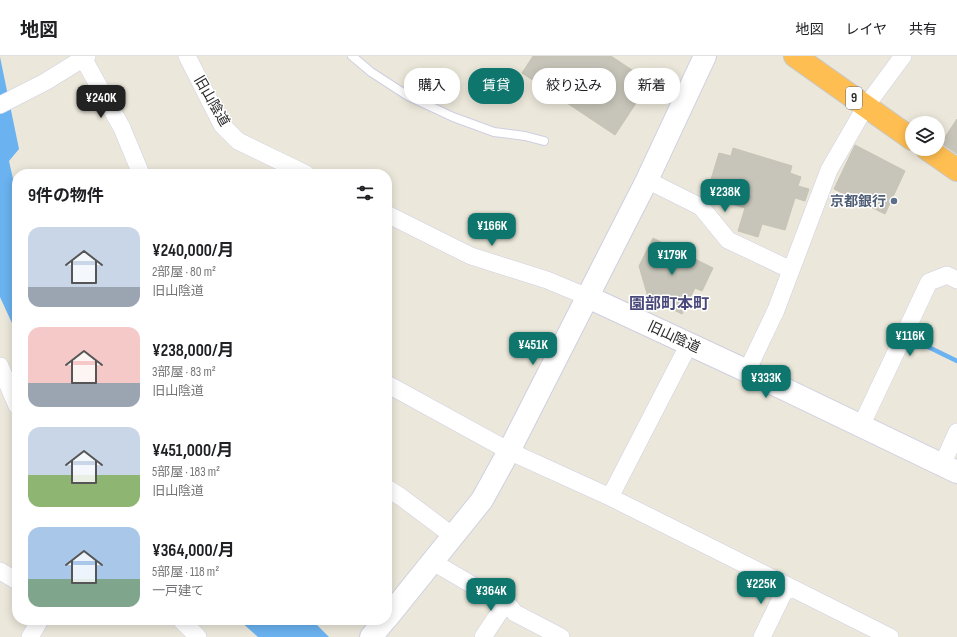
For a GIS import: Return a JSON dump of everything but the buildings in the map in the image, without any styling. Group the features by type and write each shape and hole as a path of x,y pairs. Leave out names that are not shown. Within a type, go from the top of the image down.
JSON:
{"highway":[{"name":"9","path":"795,56 905,134"},
{"path":"937,156 957,170"}],"street":[{"name":"旧山陰道","path":"187,56 222,125 238,140 296,169"},
{"path":"392,612 482,500 509,451 647,180 705,56"},
{"path":"747,371 776,310 829,170 866,106 903,56"},
{"path":"0,105 45,82 84,57 122,128 139,169"},
{"path":"647,180 700,207 728,240 791,270"},
{"name":"旧山陰道","path":"392,216 471,256 547,280 588,297 950,468"},
{"path":"861,426 929,282 947,275 957,280"},
{"path":"610,497 689,344"},
{"path":"0,366 4,385 12,398"},
{"path":"392,387 509,451 610,497 890,637"},
{"path":"950,468 957,432"},
{"path":"392,491 453,536"},
{"path":"433,562 510,607 515,613 561,637"},
{"path":"0,571 12,578"},
{"path":"762,637 787,586"},
{"path":"483,637 505,604"},
{"path":"30,637 37,625"},
{"path":"186,625 198,637"},
{"path":"371,637 381,625"}],"lane":[{"path":"352,56 371,72 408,96 453,117 494,132 525,136 544,141"}],"water":[{"path":"0,57 19,149 9,161 12,174 12,323 0,297"},
{"path":"245,625 317,625 329,637 258,637"}],"waterway":[{"path":"914,340 957,361"}],"place":[{"name":"京都銀行","path":"894,201"}],"district":[{"name":"園部町本町","path":"669,304"}]}
